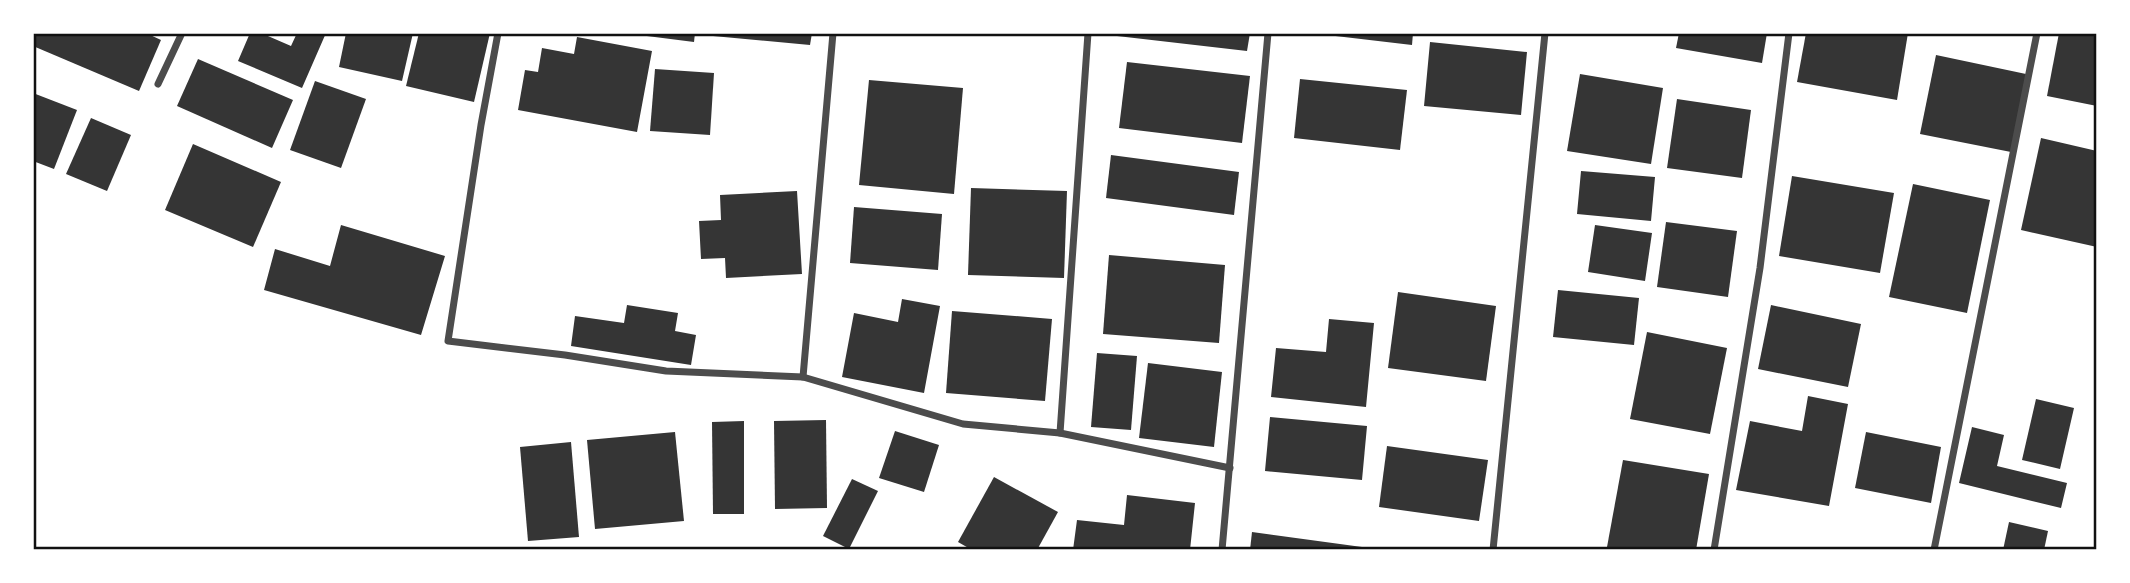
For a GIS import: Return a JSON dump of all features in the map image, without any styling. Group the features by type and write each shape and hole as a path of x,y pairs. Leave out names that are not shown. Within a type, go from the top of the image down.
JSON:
{"street":[{"path":"158,84 182,33"},
{"path":"498,33 448,341 666,371 803,377 963,424 1060,433 1230,468"},
{"path":"803,377 832,33"},
{"path":"1060,433 1088,33"},
{"path":"1223,550 1268,33"},
{"path":"1493,550 1545,33"},
{"path":"1714,550 1760,268 1789,33"},
{"path":"1934,550 2037,33"}],"building":[{"path":"33,33 146,33 161,40 139,91 33,46"},
{"path":"250,33 261,33 291,46 297,33 326,33 302,88 238,61"},
{"path":"346,33 413,33 402,81 339,67"},
{"path":"419,33 490,33 474,102 406,86"},
{"path":"639,33 695,33 694,42"},
{"path":"713,33 812,33 810,45 713,36"},
{"path":"1117,33 1250,33 1247,51 1117,36"},
{"path":"1327,33 1413,33 1412,45"},
{"path":"1679,33 1767,33 1762,63 1676,48"},
{"path":"1806,33 1908,33 1897,100 1797,82"},
{"path":"2059,33 2097,33 2097,106 2047,96"},
{"path":"577,37 652,51 637,132 518,110 525,70 538,72 542,48 574,54"},
{"path":"1430,42 1527,52 1521,115 1424,106"},
{"path":"1936,55 2026,74 2011,152 1920,134"},
{"path":"198,59 293,100 272,148 177,106"},
{"path":"1127,62 1250,76 1242,143 1119,128"},
{"path":"655,69 714,73 710,135 650,131"},
{"path":"1580,74 1663,88 1651,164 1567,151"},
{"path":"1300,79 1407,90 1400,150 1294,138"},
{"path":"869,80 963,88 954,194 859,185"},
{"path":"315,81 366,99 341,168 290,150"},
{"path":"33,93 77,110 54,169 33,161"},
{"path":"1677,99 1751,110 1742,178 1667,168"},
{"path":"91,118 131,135 107,191 66,174"},
{"path":"2041,138 2097,151 2097,247 2021,230"},
{"path":"193,144 281,182 253,247 165,210"},
{"path":"1111,155 1239,172 1234,215 1106,198"},
{"path":"1581,171 1655,177 1651,221 1577,214"},
{"path":"1792,176 1894,193 1880,273 1779,256"},
{"path":"1913,184 1990,200 1967,313 1889,297"},
{"path":"971,188 1067,191 1064,278 968,275"},
{"path":"797,191 802,274 726,278 725,258 701,259 699,221 721,220 720,195"},
{"path":"854,207 942,214 938,270 850,263"},
{"path":"1666,222 1737,231 1728,297 1657,287"},
{"path":"341,225 445,256 421,335 264,290 275,249 330,266"},
{"path":"1595,225 1652,233 1645,281 1588,272"},
{"path":"1109,255 1225,265 1219,343 1103,334"},
{"path":"1558,290 1639,298 1634,345 1553,337"},
{"path":"1398,292 1496,306 1486,381 1388,368"},
{"path":"902,299 940,306 924,393 842,377 854,313 898,322"},
{"path":"627,305 678,313 675,331 696,335 691,365 571,346 575,316 624,323"},
{"path":"1771,305 1861,324 1848,387 1758,369"},
{"path":"952,311 1052,319 1045,401 946,393"},
{"path":"1329,319 1374,323 1366,407 1271,397 1276,348 1326,352"},
{"path":"1647,332 1727,348 1710,434 1630,419"},
{"path":"1097,353 1137,356 1131,430 1091,427"},
{"path":"1148,363 1222,372 1214,447 1139,438"},
{"path":"1808,396 1848,404 1829,506 1736,490 1750,421 1802,431"},
{"path":"2036,399 2074,408 2060,469 2022,460"},
{"path":"1270,417 1367,426 1362,480 1265,471"},
{"path":"826,420 827,508 775,509 774,421"},
{"path":"744,421 744,514 713,514 712,422"},
{"path":"1972,427 2004,435 1997,466 2067,483 2061,508 1959,483"},
{"path":"895,431 939,445 924,492 879,478"},
{"path":"675,432 684,521 595,529 587,440"},
{"path":"1866,432 1941,447 1931,503 1855,488"},
{"path":"571,442 579,537 528,541 520,447"},
{"path":"1387,446 1488,460 1479,521 1379,507"},
{"path":"1623,460 1709,474 1696,550 1621,550 1607,547"},
{"path":"994,477 1058,512 1037,550 972,550 958,542"},
{"path":"852,479 878,491 849,549 823,536"},
{"path":"1127,495 1195,503 1190,550 1073,550 1077,520 1124,525"},
{"path":"2009,522 2048,531 2044,550 2003,550"},
{"path":"1252,532 1362,547 1361,550 1250,550"}]}
